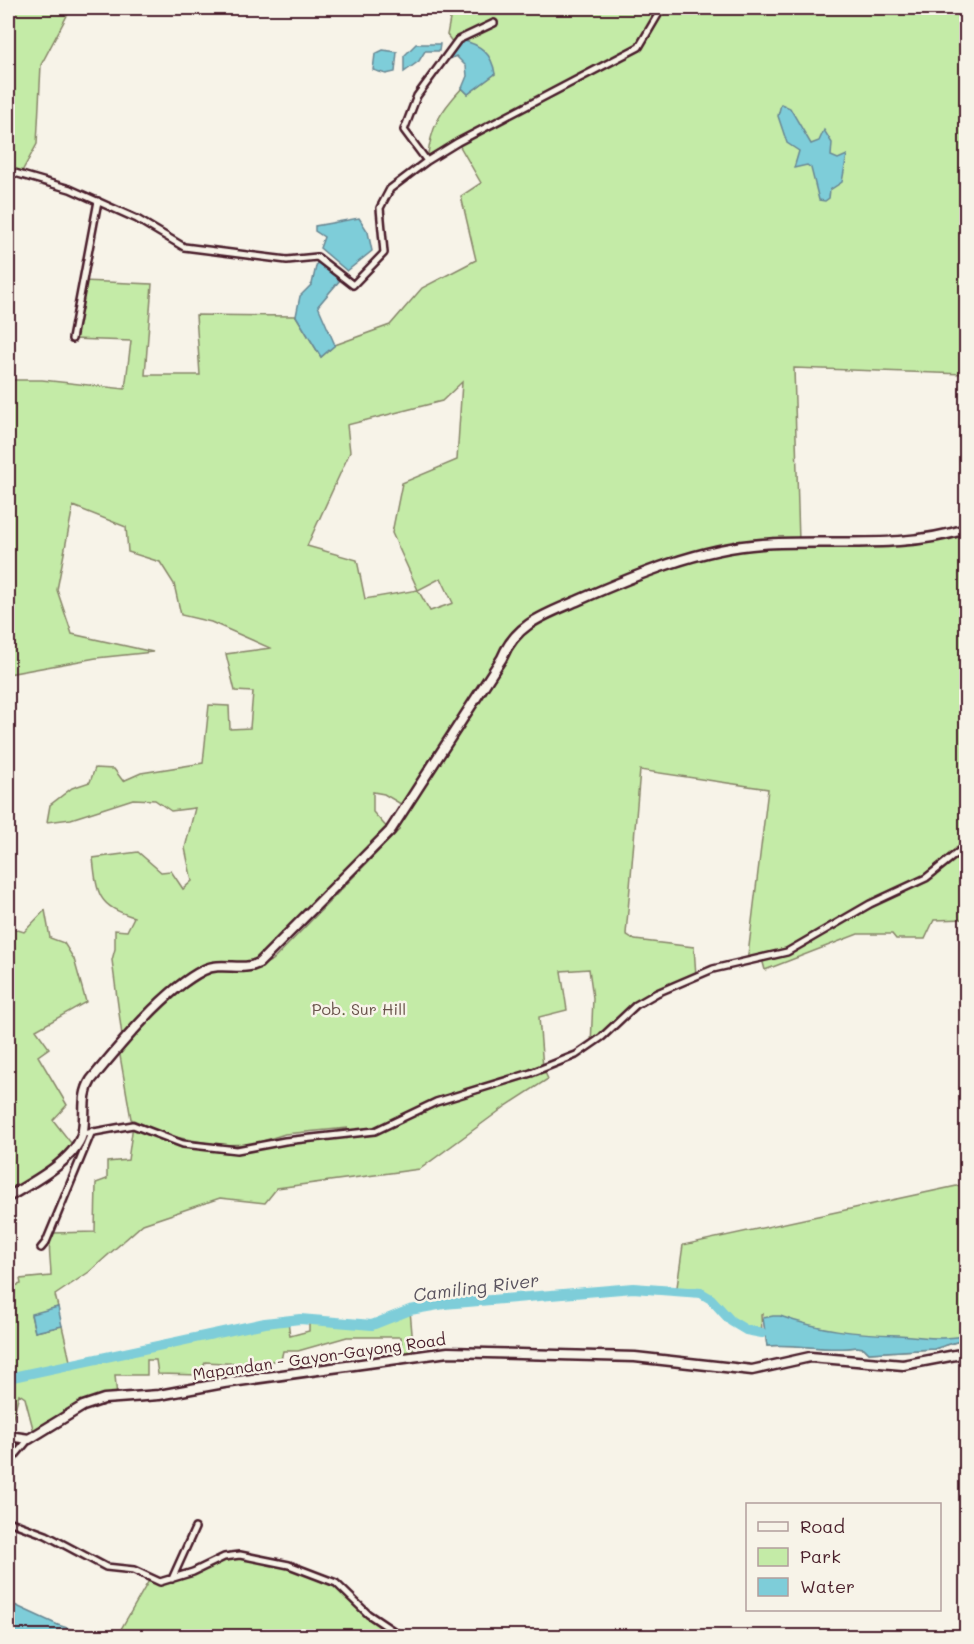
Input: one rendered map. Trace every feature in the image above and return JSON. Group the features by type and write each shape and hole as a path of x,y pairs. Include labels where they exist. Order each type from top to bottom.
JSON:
{"main road":[{"path":"8,1197 56,1167 77,1145 83,1134 84,1098 91,1080 168,997 204,970 222,965 251,966 259,963 390,831 510,641 527,623 630,579 695,557 737,547 787,542 896,542 940,537 966,529"},
{"name":"Mapandan - Gayon-Gayong Road","path":"29,1439 83,1406 104,1399 159,1395 224,1383 448,1352 522,1356 635,1357 752,1370 810,1357 903,1365 966,1353"},
{"path":"8,1436 29,1439"}],"street":[{"path":"8,171 70,189 98,201 137,219 184,247 287,260 317,257 353,285 384,253 380,208 385,194 427,161 561,86 639,47 662,8"},
{"path":"427,161 404,130 417,96 458,40 494,23"},
{"path":"72,339 98,201"},
{"path":"83,1134 133,1125 167,1140 196,1148 237,1150 375,1131 436,1102 531,1073 576,1055 602,1037 636,1005 657,993 713,969 787,952 870,904 926,878 966,846"},
{"path":"41,1248 46,1242 92,1131"},
{"path":"8,1464 29,1439"},
{"path":"8,1521 41,1533 106,1567 134,1570 160,1582 203,1568 219,1558 240,1555 290,1565 328,1578 369,1614 401,1636"},
{"path":"172,1579 195,1528"}],"green space":[{"path":"8,8 71,8 41,65 37,144 20,175 8,172"},
{"name":"Pob. Sur Hill","path":"452,8 966,8 964,374 794,368 799,542 891,542 966,532 966,919 934,920 925,939 896,939 892,934 858,934 765,970 762,959 747,963 768,789 640,770 626,934 635,940 694,947 696,976 650,997 632,1009 591,1046 593,998 589,969 561,971 567,1010 539,1017 543,1068 548,1079 506,1106 420,1169 277,1188 265,1203 220,1198 143,1224 89,1272 55,1295 58,1307 31,1315 35,1332 62,1326 71,1365 265,1323 288,1321 290,1336 309,1331 309,1320 372,1325 410,1310 414,1357 382,1361 385,1353 402,1352 401,1337 347,1337 298,1351 283,1351 281,1360 243,1364 205,1362 201,1375 158,1374 156,1360 147,1360 147,1375 115,1375 117,1397 96,1401 35,1436 25,1398 19,1394 8,1436 8,1288 21,1284 20,1279 51,1276 49,1249 52,1233 95,1232 96,1183 107,1179 107,1162 128,1160 133,1125 167,1140 219,1150 313,1139 348,1128 285,1134 253,1144 219,1145 169,1136 131,1119 119,1050 181,991 213,970 254,970 273,960 399,830 398,820 406,807 384,794 373,792 373,812 390,831 257,964 222,965 188,980 123,1043 112,960 115,949 115,930 127,931 134,917 113,908 101,897 93,858 138,852 161,872 171,871 183,889 192,881 185,848 195,808 171,811 155,800 133,799 71,819 47,822 50,805 72,788 90,782 95,768 114,769 123,781 141,773 203,763 209,705 229,706 230,729 250,728 253,692 235,691 226,654 270,648 211,622 181,615 174,584 160,562 128,552 126,527 73,506 57,590 72,634 153,652 96,658 8,674 8,380 42,380 125,389 131,341 72,339 83,281 152,284 145,375 200,375 196,315 296,316 321,357 335,345 390,325 422,288 476,260 461,196 481,183 458,143 427,161 434,129 447,105 462,88 468,94 495,74 453,43 447,35","holes":["462,382 457,460 402,483 392,533 418,590 365,599 357,560 307,546 350,452 347,425 442,401","441,578 453,603 430,611 418,590"]},
{"path":"45,910 50,938 64,943 74,959 86,1002 36,1030 49,1048 38,1056 67,1105 53,1120 75,1148 8,1197 8,927 24,932"},
{"path":"966,1184 966,1243 962,1297 966,1296 966,1339 934,1349 869,1353 864,1348 857,1347 767,1346 763,1314 761,1315 762,1333 731,1321 712,1299 701,1293 633,1288 677,1287 683,1245"},
{"path":"240,1555 328,1578 400,1636 117,1636 151,1577 160,1582"}],"water":[{"path":"460,40 484,51 491,60 495,74 468,94 462,88 467,76 466,66 456,56 448,60"},
{"path":"416,44 440,44 439,51 425,51 419,61 404,72 404,56"},
{"path":"383,50 397,52 395,72 386,74 373,70 375,54"},
{"path":"781,104 790,108 811,144 819,141 824,130 832,143 831,156 838,159 847,155 842,182 830,190 829,198 825,201 819,200 811,168 807,165 794,168 799,151 787,143 778,116"},
{"path":"359,218 368,232 372,251 347,271 320,248 324,237 315,231 315,226"},
{"path":"317,262 340,280 318,306 335,345 321,357 296,316 300,296 312,284"},
{"path":"58,1307 62,1326 35,1332 31,1314"},
{"path":"773,1316 853,1332 941,1338 966,1335 966,1339 934,1349 869,1353 864,1348 857,1347 834,1349 767,1346 763,1318"},
{"path":"8,1602 58,1625 92,1636 8,1636"}],"waterway":[{"name":"Camiling River","path":"8,1378 265,1323 300,1319 372,1325 410,1310 444,1304 633,1288 701,1293 711,1299 731,1321 746,1330 762,1333"}]}
